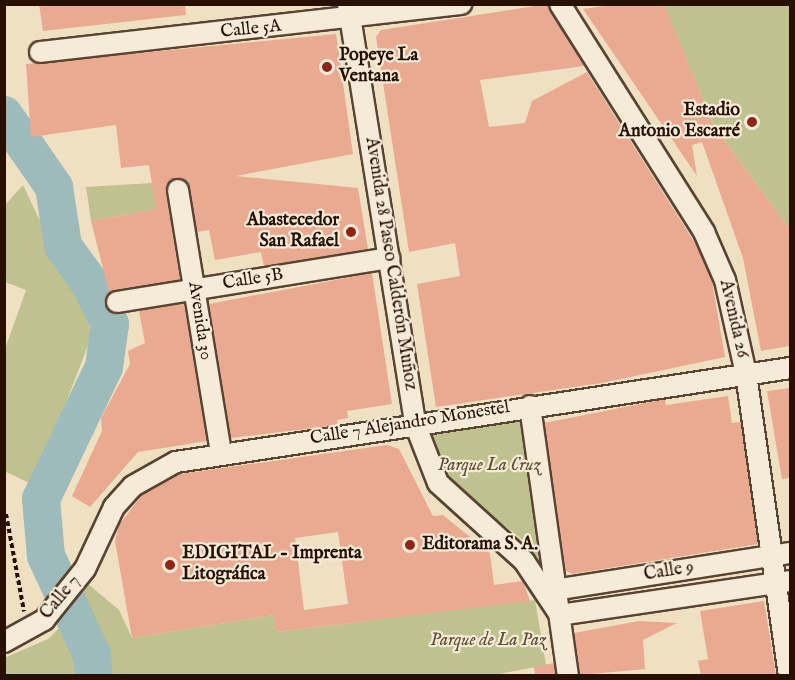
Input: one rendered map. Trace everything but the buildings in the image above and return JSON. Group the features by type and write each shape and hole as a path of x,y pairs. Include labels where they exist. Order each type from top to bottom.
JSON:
{"street":[{"name":"Calle 5A","path":"40,52 350,12 461,4"},
{"name":"Avenida 26","path":"560,4 716,256 746,374 781,554 789,675"},
{"name":"Avenida 28 Paseo Calderón Muñoz","path":"350,12 415,424 438,483 512,548 552,590"},
{"name":"Avenida 30","path":"178,190 221,453"},
{"name":"Calle 5B","path":"117,302 389,258"},
{"name":"Calle 7 Alejandro Monestel","path":"85,569 114,507 133,486 176,462 221,453 790,368"},
{"name":"Avenida 28 Paseo Calderón Muñoz","path":"530,406 552,590 560,615 568,675"},
{"name":"Calle 9","path":"552,590 781,554"},
{"name":"Calle 7","path":"4,642 26,633 44,620 85,569"},
{"name":"Calle 9","path":"560,615 783,582"}],"path":[{"path":"6,514 26,633"}],"green space":[{"name":"Estadio Antonio Escarré","path":"664,5 790,5 790,229 715,128"},
{"path":"152,183 168,207 91,221 86,187"},
{"path":"23,185 68,280 87,306 91,338 34,485 4,471 5,349 26,290 5,282 5,205"},
{"name":"Parque La Cruz","path":"523,420 546,571 528,544 447,480 432,432"},
{"name":"Parque de La Paz","path":"87,583 119,610 132,638 274,615 277,632 535,600 546,665 489,676 5,676 4,658 48,639 63,624 83,660 101,657 90,626 74,603"}],"waterway":[{"path":"4,115 54,187 63,246 89,282 110,324 104,367 41,499 46,556 92,655 94,676"}],"place":[{"name":"Popeye La Ventana","path":"327,67"},
{"name":"Estadio Antonio Escarré","path":"752,122"},
{"name":"Abastecedor San Rafael","path":"351,232"},
{"name":"Editorama S. A.","path":"410,545"},
{"name":"EDIGITAL - Imprenta Litográfica","path":"170,565"}]}
